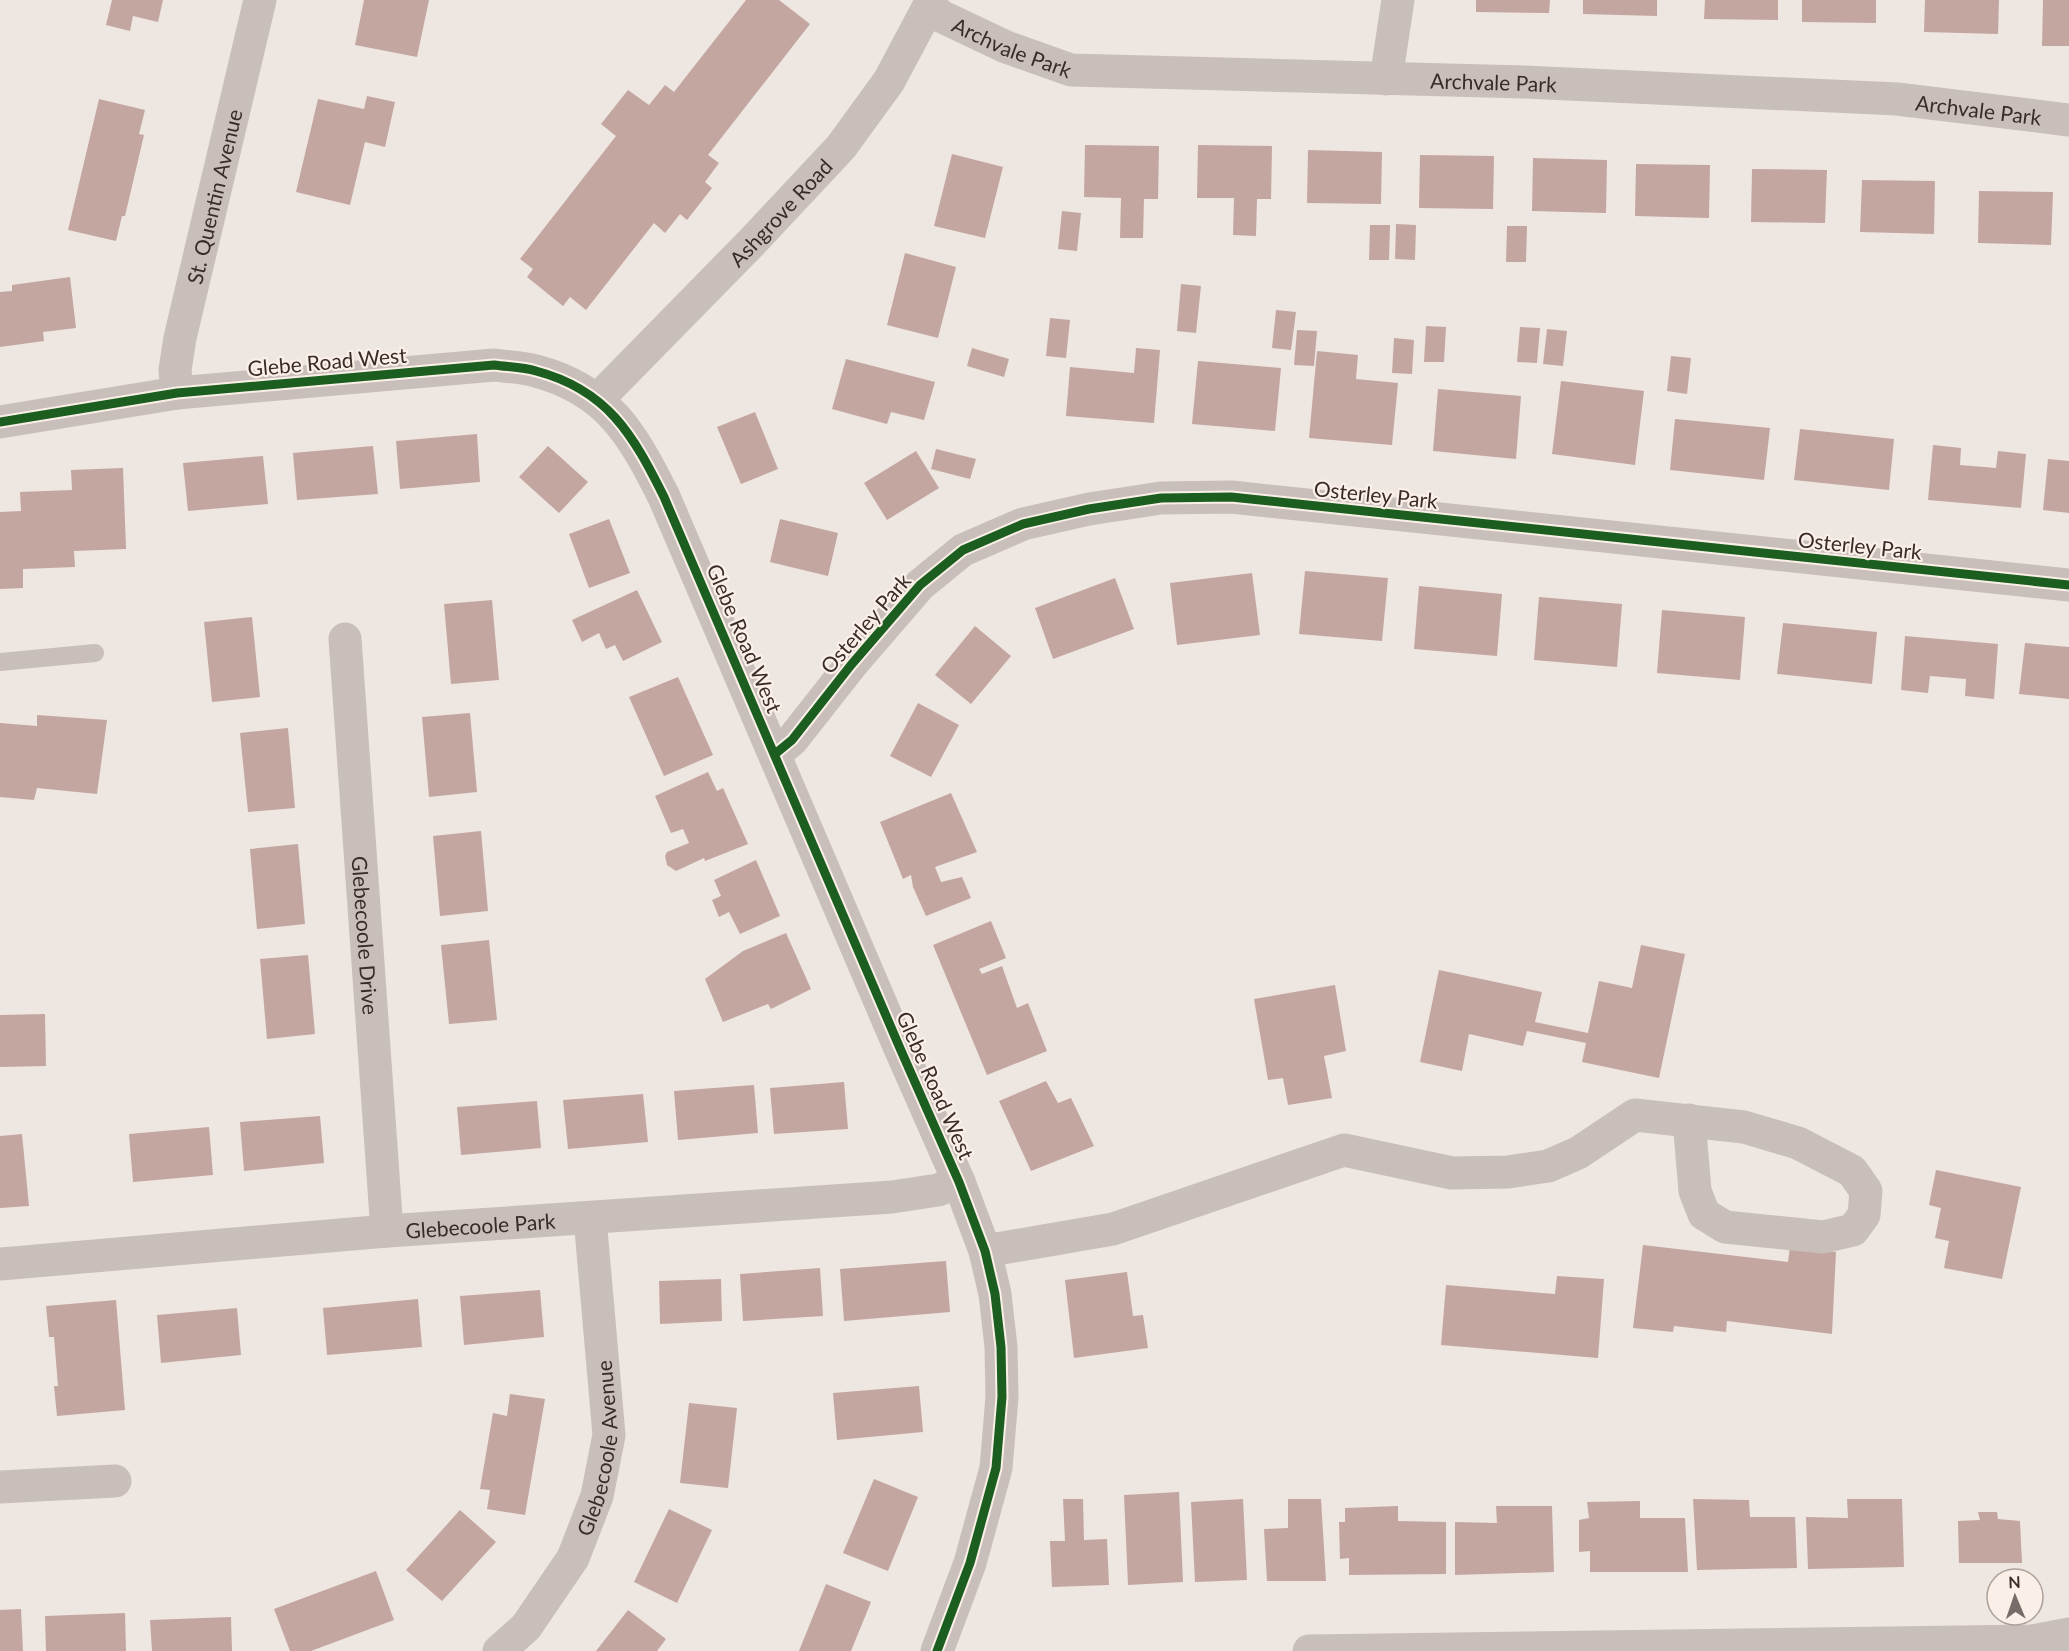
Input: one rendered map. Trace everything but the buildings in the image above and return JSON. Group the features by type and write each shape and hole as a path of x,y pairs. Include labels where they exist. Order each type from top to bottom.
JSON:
{"street":[{"name":"St. Quentin Avenue","path":"177,393 175,370 180,338 260,0"},
{"path":"1386,79 1398,0"},
{"name":"Archvale Park","path":"930,5 1006,47 1071,70 1535,83 1897,99 2069,120"},
{"name":"Ashgrove Road","path":"597,399 752,242 841,147 889,81 930,5"},
{"name":"Glebe Road West","path":"0,422 177,393 494,365 535,370 570,383 597,399 624,426 643,455 664,497 959,1182 985,1251 995,1294 1002,1347 1002,1397 996,1468 970,1563 938,1651"},
{"name":"Osterley Park","path":"775,754 792,740 851,665 920,585 963,550 1023,524 1089,509 1161,498 1231,497 2069,585"},
{"name":"Glebecoole Drive","path":"345,639 387,1231"},
{"path":"985,1251 1113,1228 1344,1150 1452,1173 1508,1172 1548,1166 1578,1153 1635,1115 1689,1120 1744,1127 1798,1143 1852,1171 1866,1191 1864,1215 1853,1230 1824,1237 1725,1227 1704,1214 1695,1191 1689,1120"},
{"name":"Glebecoole Park","path":"0,1264 387,1231 892,1197 938,1190 959,1182"},
{"name":"Glebecoole Avenue","path":"499,1651 526,1627 573,1558 597,1496 609,1435 590,1218"},
{"path":"0,1487 115,1481"},
{"path":"1309,1651 2032,1641 2069,1634"}],"lane":[{"path":"0,662 95,653"}],"cycle path":[{"path":"0,422 177,393 494,365 536,371 561,379 600,403 629,435 664,497 959,1182 985,1251 995,1294 1001,1347 1002,1397 996,1468 970,1563 937,1651"},
{"path":"775,754 792,740 851,665 920,585 963,550 1023,524 1089,509 1161,498 1231,497 2069,585"}]}
